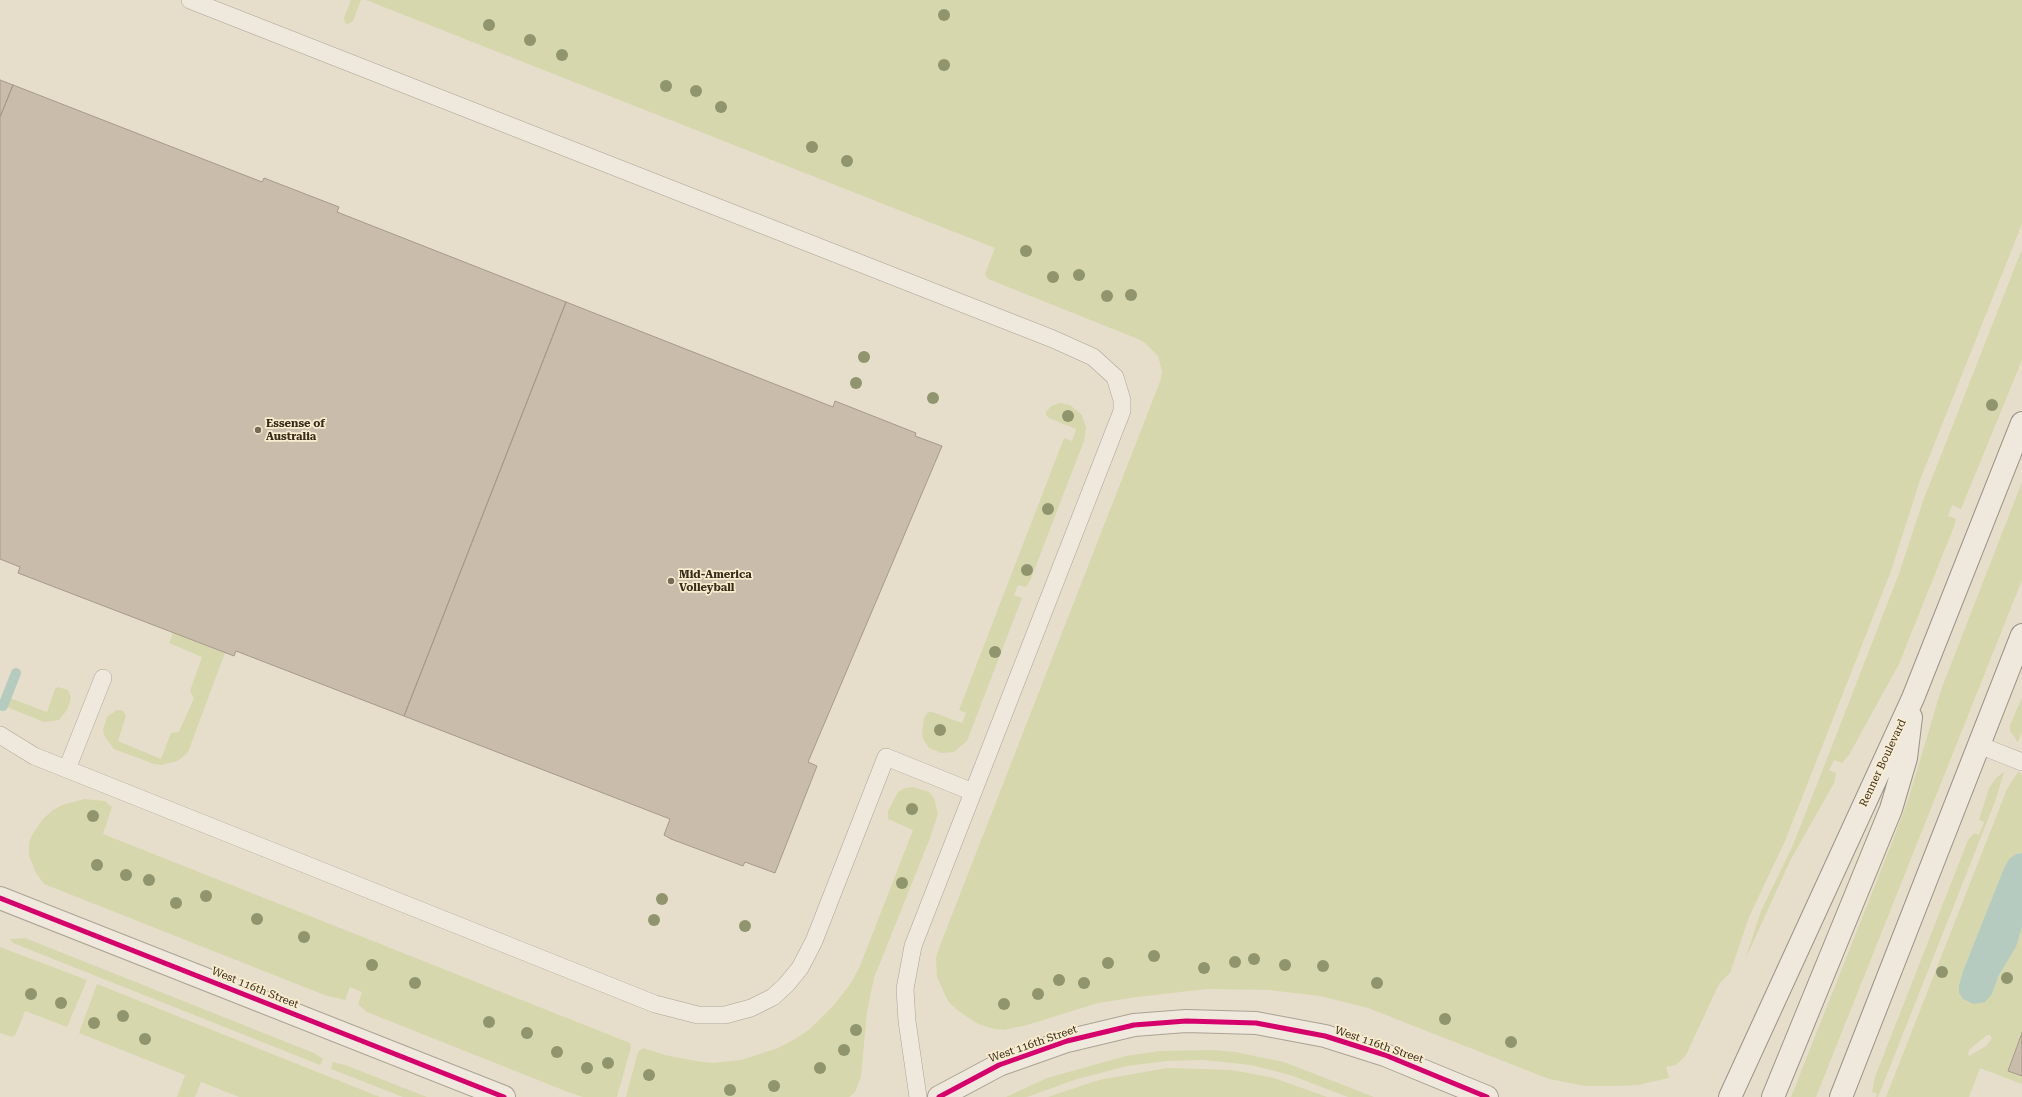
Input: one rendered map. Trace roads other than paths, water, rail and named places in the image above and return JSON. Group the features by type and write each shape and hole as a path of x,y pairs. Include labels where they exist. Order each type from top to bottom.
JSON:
{"main road":[{"name":"Renner Boulevard","path":"1730,1097 1913,698 2022,423"},
{"path":"1841,1097 2022,635"},
{"path":"1773,1097 1891,809 1906,758 1913,698"},
{"name":"West 116th Street","path":"0,898 504,1097"},
{"name":"West 116th Street","path":"939,1097 999,1065 1067,1041 1134,1025 1186,1020 1256,1023 1325,1036 1385,1055 1487,1097"}],"lane":[{"path":"190,0 1053,339 1093,357 1115,377 1122,400 1122,411 913,946 905,989 906,1022 918,1097"},
{"path":"67,769 103,678"},
{"path":"0,735 34,756 656,1004 698,1015 725,1015 751,1008 773,997 786,985 800,968 814,942 886,757 973,792"},
{"path":"1979,745 2022,762"}],"waterway":[{"path":"3,706 16,673"}],"place":[{"name":"Essense of Australia","path":"258,430"},
{"name":"Mid-America Volleyball","path":"671,581"}]}
